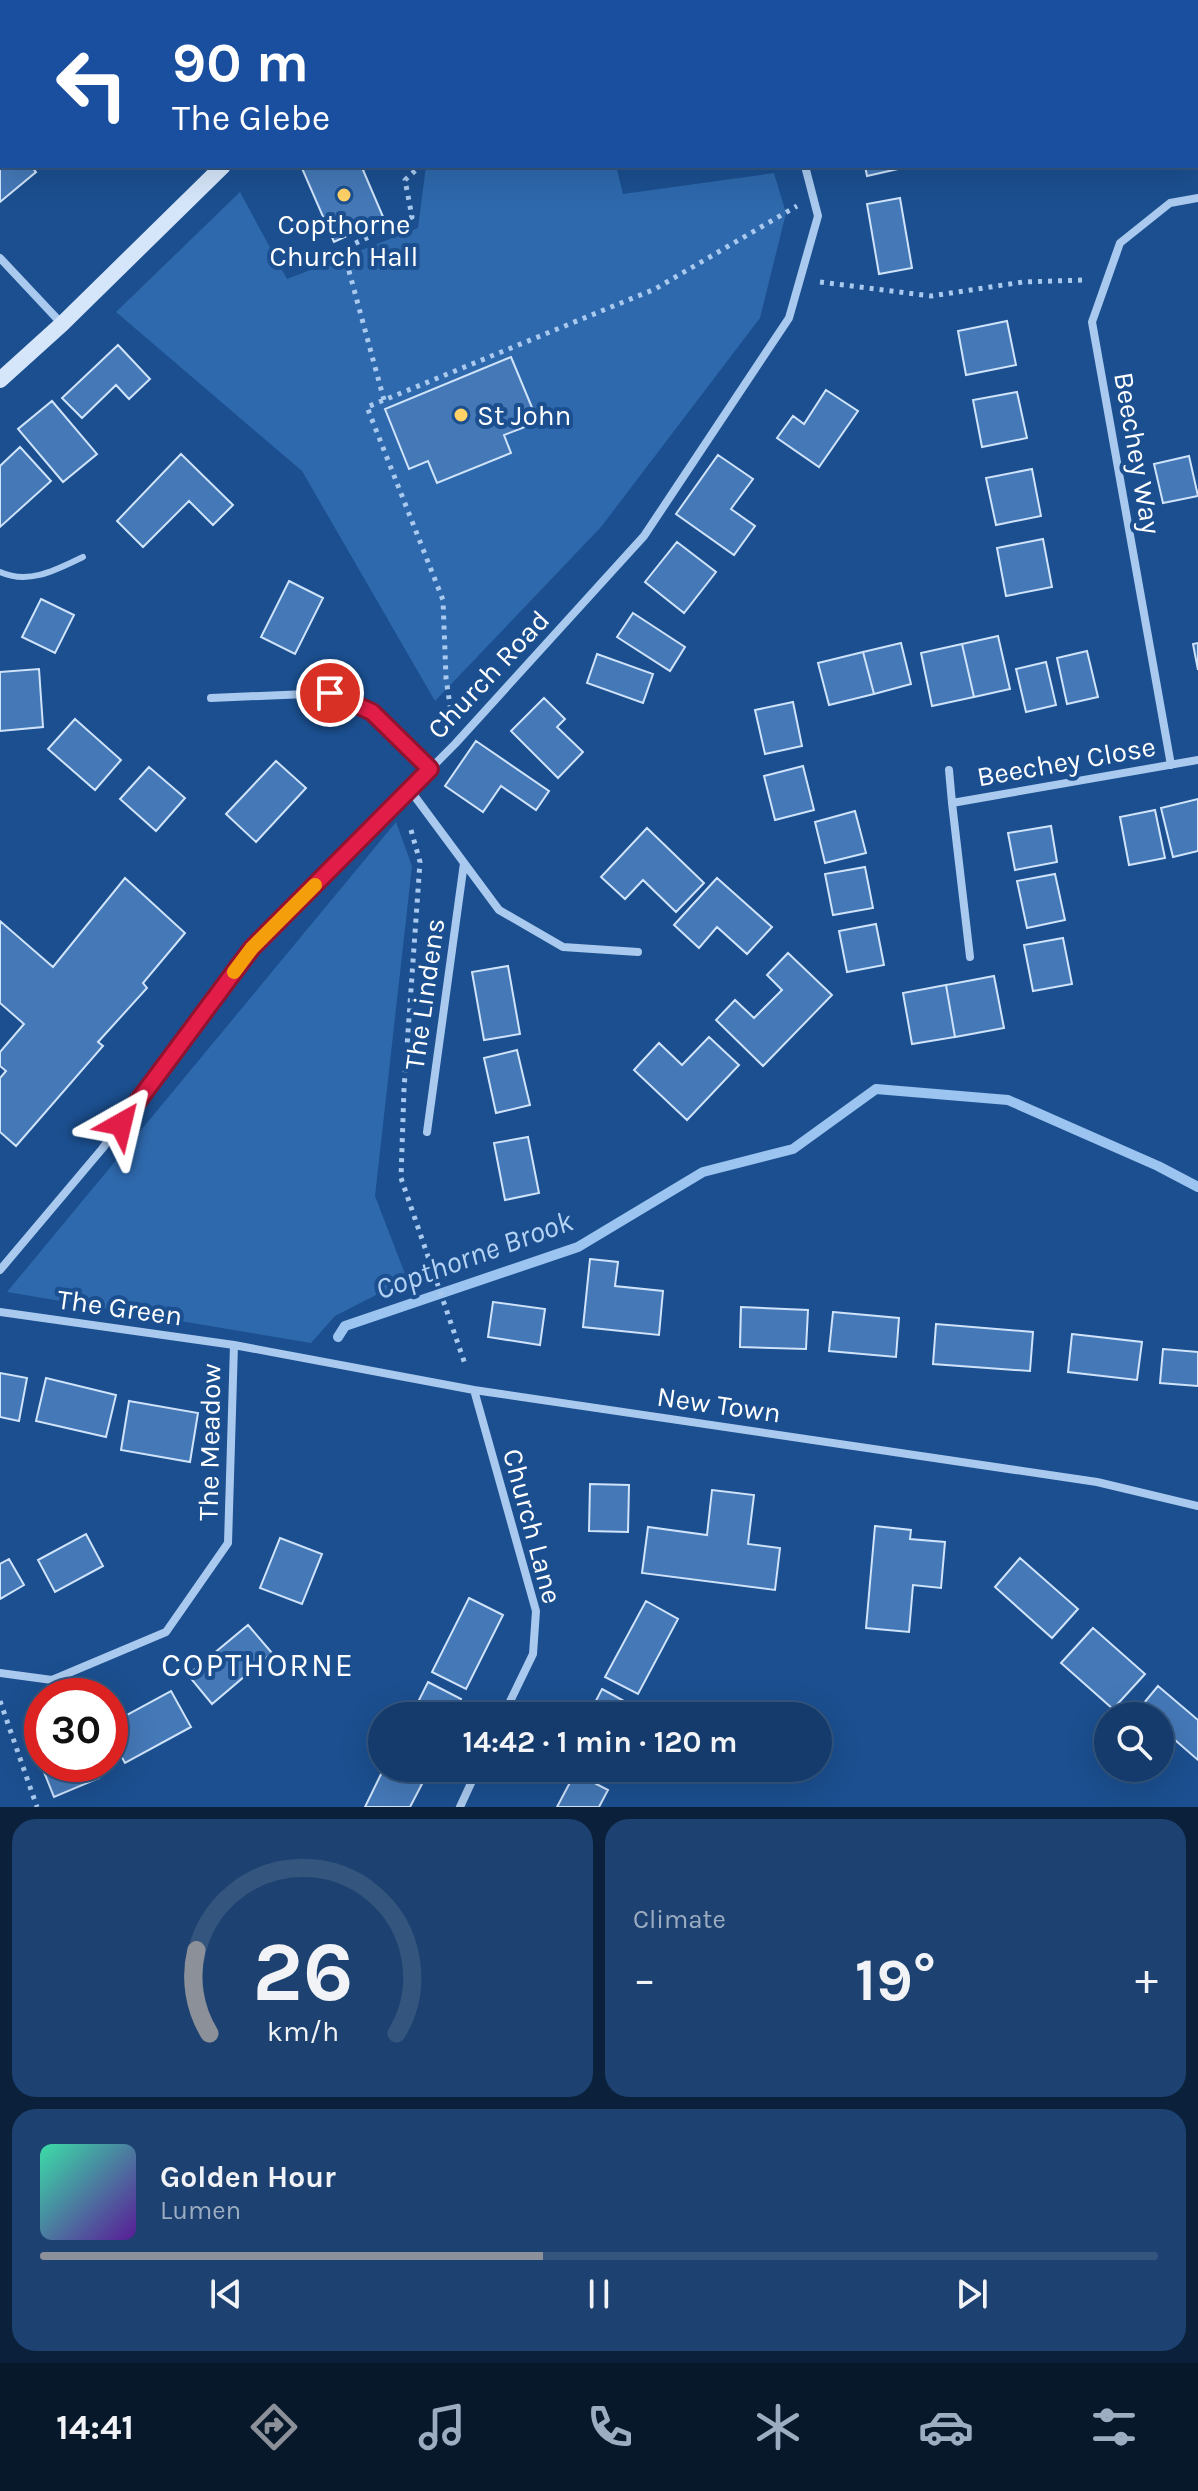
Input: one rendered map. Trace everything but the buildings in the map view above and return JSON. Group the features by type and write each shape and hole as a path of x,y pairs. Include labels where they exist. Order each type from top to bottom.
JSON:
{"street":[{"path":"0,380 62,324 221,168"},
{"name":"Church Road","path":"0,1270 102,1149 252,948 455,744 644,536 789,318 818,216 805,168"},
{"name":"Beechey Way","path":"1171,765 1092,322 1120,243 1170,203 1198,198"},
{"path":"0,258 62,324"},
{"path":"211,698 330,693 372,712 430,769"},
{"name":"Beechey Close","path":"970,957 952,803 1198,760"},
{"path":"949,770 952,803"},
{"path":"410,790 499,910 563,947 638,952"},
{"name":"The Lindens","path":"427,1132 464,863"},
{"name":"The Green","path":"0,1312 234,1345"},
{"name":"New Town","path":"234,1345 474,1390 1097,1482 1198,1506"},
{"name":"The Meadow","path":"0,1673 52,1680 166,1632 228,1543 234,1345"},
{"name":"Church Lane","path":"474,1390 536,1611 533,1654 510,1702"},
{"path":"460,1807 472,1782"}],"lane":[{"path":"0,572 15,579 37,576 83,557"}],"path":[{"path":"384,400 343,249 412,217 405,180 418,168"},
{"path":"455,744 446,678 443,600 367,407 655,289 812,196"},
{"path":"800,279 931,296 1023,282 1107,280"},
{"path":"402,798 420,862 401,1178 474,1390"},
{"path":"0,1701 37,1807"}],"shaded area":[{"path":"426,168 616,168 623,194 774,173 786,213 760,318 601,527 435,701 302,471 116,312 240,192 287,279 418,228"},
{"path":"396,822 412,866 375,1196 407,1279 335,1316 311,1343 7,1292"}],"waterway":[{"name":"Copthorne Brook","path":"338,1337 345,1326 578,1247 703,1172 793,1149 876,1089 1008,1100 1158,1166 1198,1187"}],"slow traffic":[{"path":"234,972 252,948 315,885"}],"place":[{"name":"Copthorne Church Hall","path":"344,195"},
{"name":"St John","path":"461,415"}],"district":[{"name":"COPTHORNE","path":"258,1665"}],"route":[{"path":"121,1124 252,948 430,769 372,712 330,693"}]}
